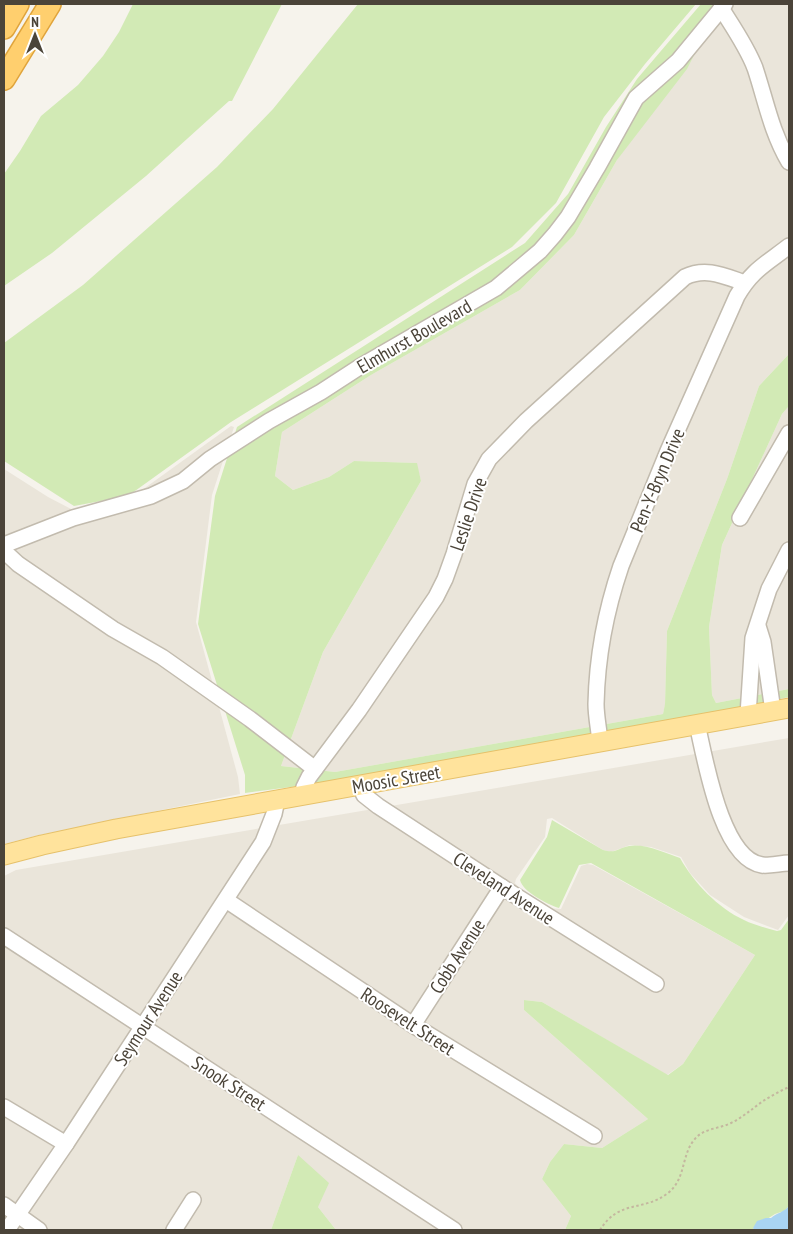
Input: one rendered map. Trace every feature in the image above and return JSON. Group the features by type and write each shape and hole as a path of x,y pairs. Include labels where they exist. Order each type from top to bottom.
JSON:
{"highway":[{"path":"4,28 18,4"},
{"path":"4,79 50,4"}],"main road":[{"name":"Moosic Street","path":"4,855 89,834 781,709"}],"street":[{"path":"723,6 754,67 772,126 789,162"},
{"name":"Elmhurst Boulevard","path":"4,545 73,518 151,496 183,481 210,459 268,421 322,392 361,366 496,288 540,251 555,234 568,217 636,98 678,61 723,6"},
{"name":"Pen-Y-Bryn Drive","path":"600,742 596,705 599,667 605,626 615,584 668,451 727,317 745,283 754,272 789,246"},
{"name":"Leslie Drive","path":"302,796 304,787 316,768 436,597 451,564 476,484 489,459 526,421 685,277 698,272 714,272 745,283"},
{"path":"740,518 789,433"},
{"path":"748,715 753,638 770,589 789,550"},
{"path":"4,551 25,569 114,629 162,657 316,768"},
{"path":"758,626 781,709"},
{"path":"697,724 712,789 725,826 741,854 762,865 789,863"},
{"name":"Cleveland Avenue","path":"359,785 364,795 378,806 656,984"},
{"name":"Seymour Avenue","path":"7,1230 66,1144 263,842 274,814 277,800"},
{"name":"Cobb Avenue","path":"413,1025 502,887"},
{"name":"Roosevelt Street","path":"226,900 413,1025 594,1136"},
{"name":"Snook Street","path":"4,936 454,1230"},
{"path":"4,1107 66,1144"},
{"path":"174,1230 193,1200"},
{"path":"4,1205 39,1230"}],"path":[{"path":"600,1230 608,1218 614,1214 628,1207 660,1199 671,1191 682,1176 690,1146 701,1133 737,1120 764,1101 789,1087"}],"shaded area":[{"path":"720,4 789,4 789,354 759,386 727,479 667,631 665,705 663,714 335,772 281,766 323,652 421,481 416,463 354,461 329,477 293,490 275,476 282,432 371,375 520,290 574,235 617,160"},
{"path":"789,406 789,689 716,703 712,695 709,627 722,545 782,414"},
{"path":"231,426 234,427 212,495 196,622 238,777 240,794 4,844 4,469 48,497 73,510 131,498"},
{"path":"789,738 789,915 778,930 744,917 710,895 690,873 681,857 651,847 630,845 611,852 603,850 552,818 547,819 545,837 516,879 515,883 520,889 546,908 561,909 581,866 593,865 755,955 683,1064 667,1075 542,1002 524,1000 524,1010 648,1119 602,1148 564,1144 550,1162 542,1179 571,1216 565,1230 336,1230 318,1207 298,1155 271,1230 4,1230 4,876 16,870"}],"green space":[{"path":"133,4 282,4 232,101 229,101 146,176 52,253 4,286 4,174 41,116 78,85 103,56 119,32"},
{"path":"358,4 696,4 645,64 604,117 556,203 512,247 231,422 128,496 74,506 4,461 4,343 83,285 217,167 273,109"},
{"path":"701,4 720,4 687,69 617,160 574,235 520,290 371,375 282,432 275,476 293,490 329,477 354,461 417,463 421,481 323,652 281,766 335,772 663,714 665,704 667,631 727,479 759,386 789,354 789,406 782,414 722,545 709,627 712,695 716,703 789,689 789,697 715,713 322,783 245,793 245,775 198,624 215,496 237,427 525,243 568,194 606,127 637,79"},
{"path":"552,820 603,850 614,851 635,845 655,849 680,858 692,877 716,902 748,922 777,931 781,930 789,919 789,1206 784,1211 775,1214 753,1228 754,1230 565,1230 571,1216 542,1179 550,1162 564,1144 602,1148 648,1119 524,1010 524,1000 542,1002 668,1075 683,1064 755,955 591,863 579,865 559,908 536,897 526,889 520,880 547,837"},
{"path":"298,1155 329,1183 318,1207 336,1230 271,1230"}],"water":[{"path":"789,1206 789,1230 754,1230 753,1228 757,1221 771,1218"}]}
